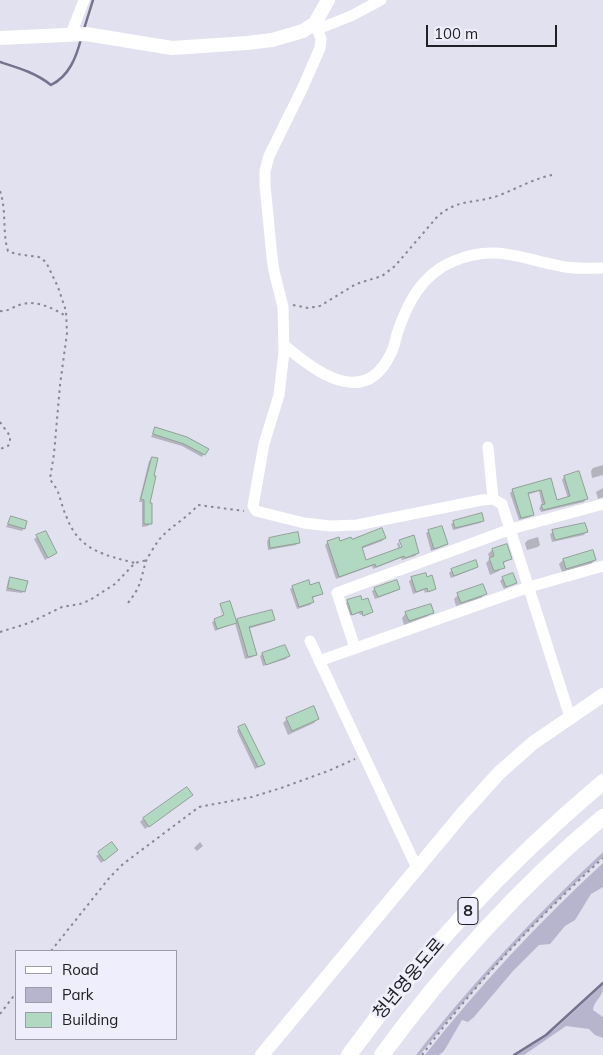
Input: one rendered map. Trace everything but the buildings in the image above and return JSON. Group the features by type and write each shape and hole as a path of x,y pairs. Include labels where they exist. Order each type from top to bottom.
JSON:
{"highway":[{"name":"청년영웅도로","path":"349,1055 411,975 462,917 515,862 573,807 603,782"},
{"name":"청년영웅도로","path":"382,1055 431,992 482,935 534,881 603,817"}],"main road":[{"path":"0,38 86,34 172,48 272,40 316,26 328,0"},
{"path":"262,1055 463,813 499,774 533,743 603,695"}],"street":[{"path":"70,34 84,0"},
{"path":"381,0 343,19 316,26 321,40 320,48 269,156 265,171 264,185 272,257 283,304 284,345 279,395 264,444 253,506 256,512 304,523 330,526 357,525 482,500 493,499 502,504 570,718"},
{"path":"284,345 302,361 322,374 342,382 362,381 378,373 391,354 398,332 418,289 430,274 440,268 465,257 478,254 502,253 565,267 603,268"},
{"path":"283,365 291,360 302,361"},
{"path":"488,447 493,499"},
{"path":"355,648 337,592 510,529 603,504"},
{"path":"319,661 529,587 603,566"},
{"path":"310,641 417,868"}],"path":[{"path":"283,304 308,308 320,306 356,284 382,276 388,272 437,217 449,208 462,202 501,195 530,180 552,175"},
{"path":"0,191 4,207 8,251 39,257 46,262 62,298 66,316 67,333 50,479 58,493 70,526 82,543 96,552 135,563 147,560"},
{"path":"0,311 4,312 20,304 31,303 43,305 66,316"},
{"path":"0,422 10,436 8,446 0,450"},
{"path":"128,603 137,592 141,583 147,560 165,533 192,513 198,505 256,512"},
{"path":"0,632 29,624 54,610 90,600 116,584 135,563"},
{"path":"52,950 110,877 123,864 199,807 252,797 282,788 364,755"},
{"path":"422,1055 506,954 603,858"},
{"path":"0,1014 15,994"}],"green space":[{"path":"603,852 603,857 531,928 485,977 420,1055 416,1055 505,950"},
{"path":"603,863 603,887 591,894 575,920 565,926 550,944 539,945 513,971 474,1017 468,1022 462,1020 444,1051 439,1055 425,1055 510,955"},
{"path":"603,985 602,993 595,1003 593,1010 603,1017 603,1038 595,1035 589,1029 566,1026 524,1055 516,1055 554,1030"}],"waterway":[{"path":"84,29 93,0"},
{"path":"0,62 33,74 51,85 63,77 71,66 81,39"},
{"path":"514,1055 546,1035 603,983"}]}
